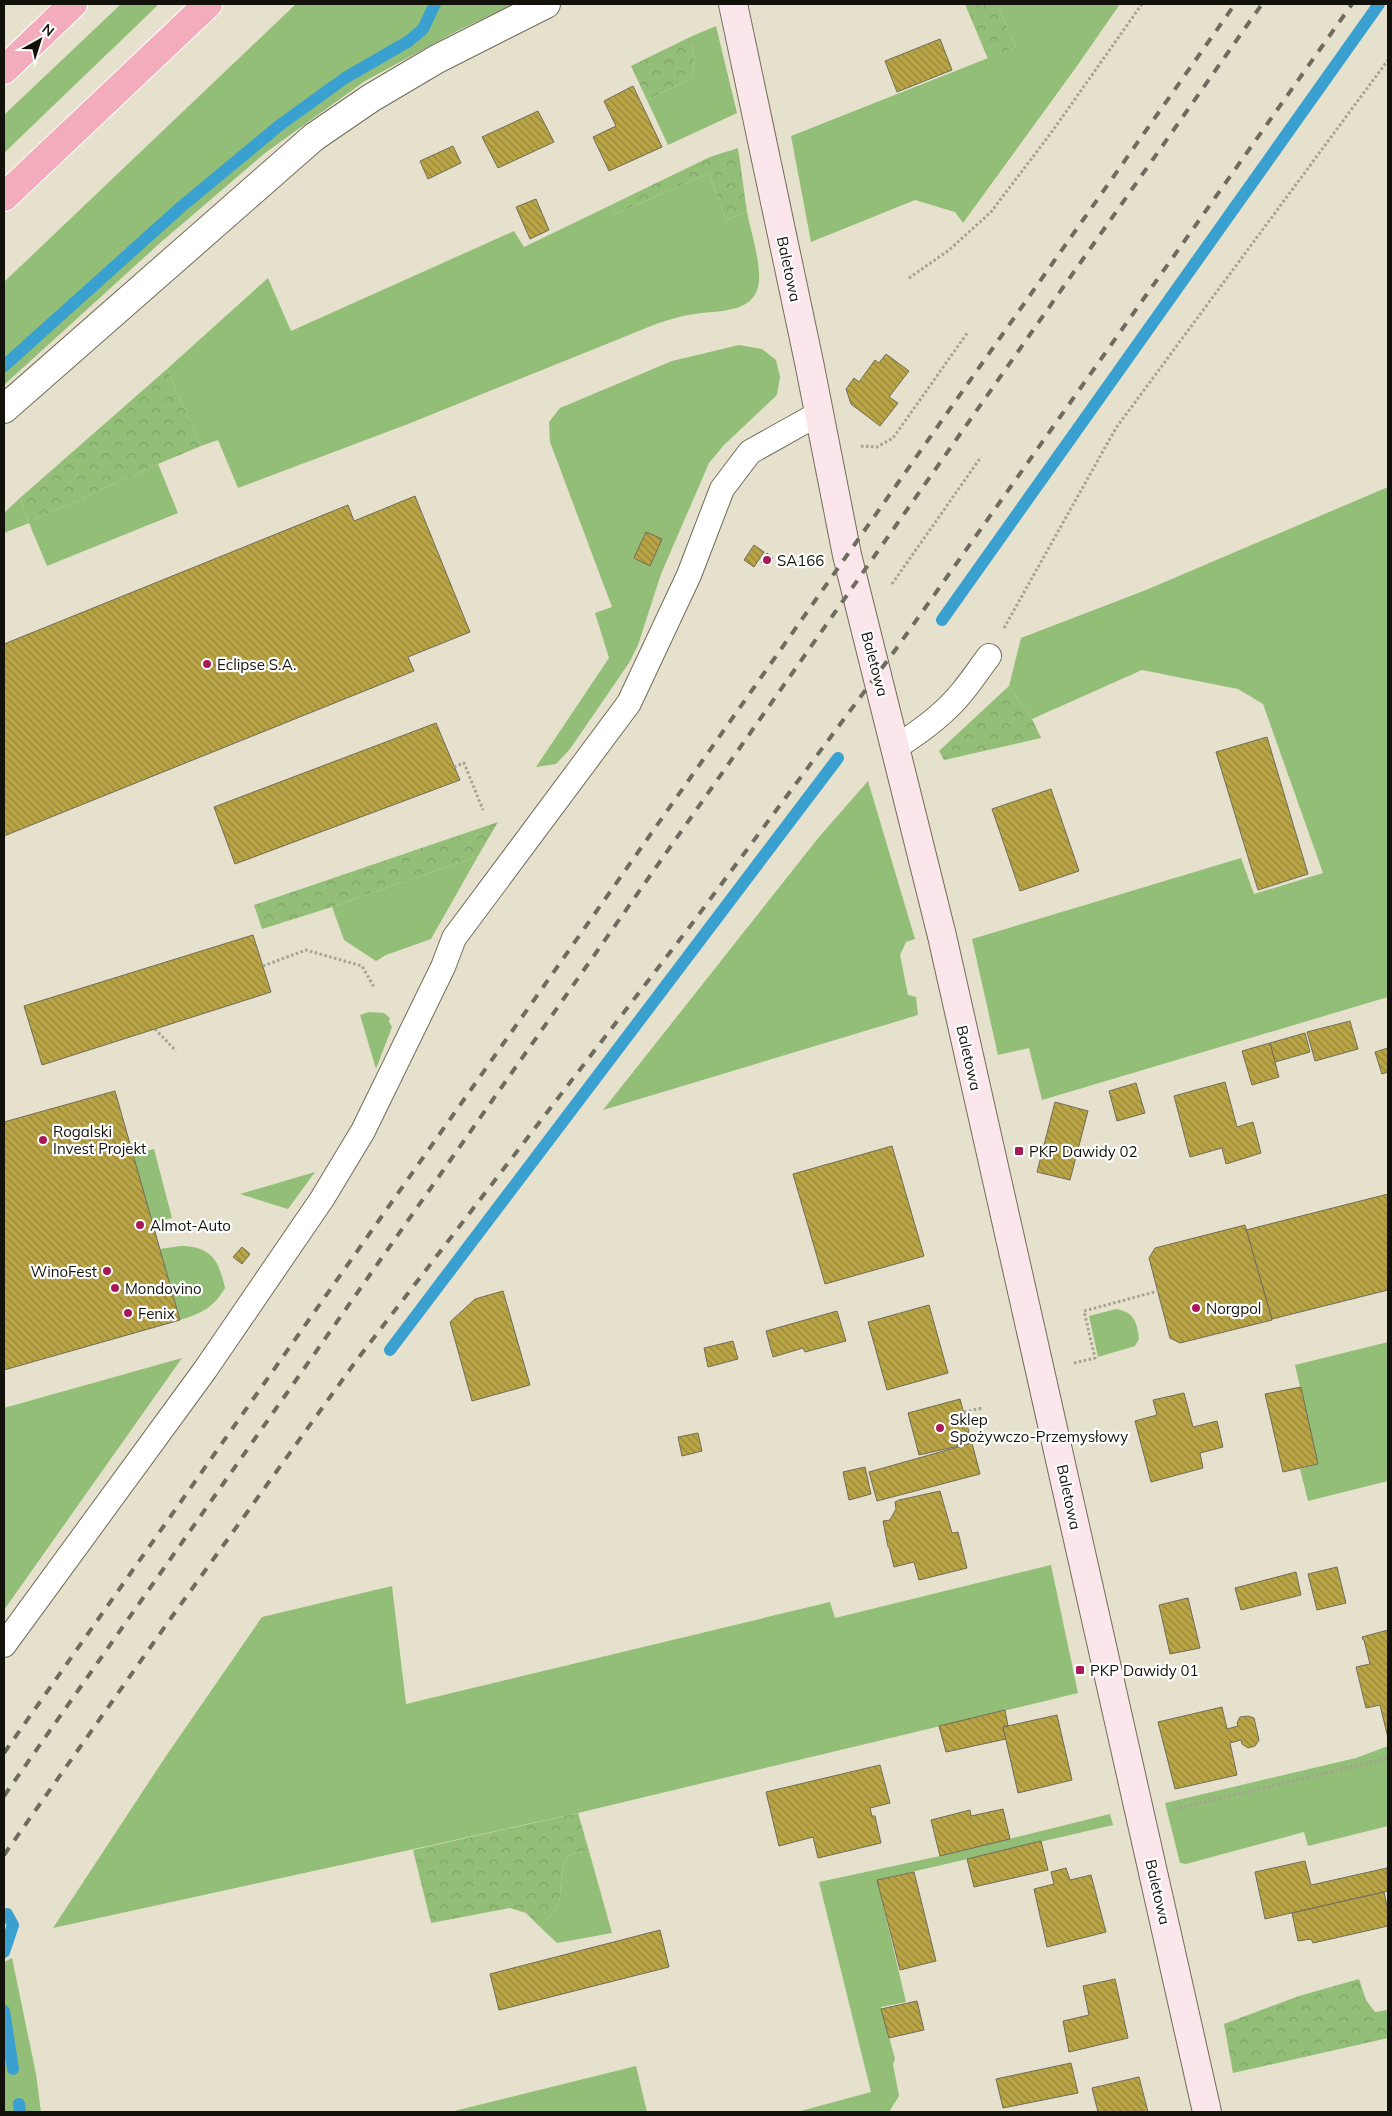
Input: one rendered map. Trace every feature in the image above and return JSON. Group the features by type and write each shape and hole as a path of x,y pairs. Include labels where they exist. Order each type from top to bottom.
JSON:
{"highway":[{"path":"4,70 73,4"},
{"path":"4,197 208,4"}],"street":[{"path":"4,409 314,137 371,98 437,59 546,4"},
{"name":"Baletowa","path":"733,4 854,586 896,747 1013,1247 1207,2112"}],"lane":[{"path":"4,1645 205,1370 322,1200 363,1131 443,967 454,938 629,703 689,575 722,489 750,452 818,414"},
{"path":"896,747 916,734 947,709 963,692 988,656"}],"path":[{"path":"909,278 948,250 990,212 1051,132 1142,4"},
{"path":"988,656 1116,428 1388,60"},
{"path":"859,446 877,447 893,438 968,332"},
{"path":"890,587 981,457"},
{"path":"454,767 464,763 483,810"},
{"path":"263,966 306,950 362,966 374,987"},
{"path":"155,1029 176,1052"},
{"path":"1072,1364 1096,1358 1084,1311 1158,1291"},
{"path":"964,1412 982,1408"},
{"path":"1170,1810 1388,1758"}],"green space":[{"path":"121,4 159,4 4,153 4,115"},
{"path":"296,4 514,4 459,30 365,81 265,153 160,243 4,385 4,282"},
{"path":"965,4 997,4 1016,47 988,59"},
{"path":"997,4 1120,4 963,223 955,212 915,200 811,242 791,136 1016,47"},
{"path":"716,26 737,113 668,145 647,100 691,79 695,59 690,37"},
{"path":"690,37 695,59 691,79 647,100 631,66"},
{"path":"738,148 747,212 726,220 709,173 616,214 611,205 710,157"},
{"path":"709,173 726,220 747,212 759,273 758,286 754,296 747,303 728,310 689,315 656,324 408,424 238,488 218,440 201,446 167,369 268,278 291,331 514,231 524,247 611,205 616,214"},
{"path":"739,345 762,349 776,360 780,377 777,395 724,445 709,463 661,574 638,645 629,663 570,749 556,764 536,767 609,658 595,613 612,607 550,442 549,422 560,408 672,361"},
{"path":"167,369 201,446 29,522 20,498"},
{"path":"158,464 178,513 47,566 29,523 4,533 4,513 20,498 29,522"},
{"path":"1388,487 1388,997 1042,1100 1029,1048 998,1055 972,939 1241,858 1254,894 1323,873 1263,704 1238,689 1142,670 1032,719 1009,686 1021,638 1146,590"},
{"path":"1009,686 1032,719 1041,738 944,760 939,751"},
{"path":"868,781 915,939 906,942 900,955 908,995 916,997 918,1015 603,1110 819,837"},
{"path":"498,822 478,856 332,907 262,929 254,905"},
{"path":"478,856 431,939 386,955 376,961 344,940 332,907"},
{"path":"369,1012 384,1013 390,1018 389,1022 392,1027 376,1069 360,1015"},
{"path":"154,1149 172,1218 152,1223 133,1155"},
{"path":"315,1172 288,1209 240,1194"},
{"path":"181,1246 207,1252 220,1270 225,1288 206,1309 180,1320 159,1249"},
{"path":"1116,1309 1131,1315 1136,1323 1139,1339 1135,1346 1098,1357 1089,1316"},
{"path":"1388,1342 1388,1481 1308,1501 1300,1469 1318,1464 1295,1365"},
{"path":"182,1358 4,1610 4,1408"},
{"path":"1051,1565 1078,1693 578,1813 53,1928 164,1759 262,1617 392,1586 406,1704 830,1602 835,1618"},
{"path":"1388,1746 1388,1826 1308,1846 1304,1832 1186,1864 1180,1863 1165,1803 1356,1758"},
{"path":"578,1813 589,1851 571,1855 566,1860 563,1865 558,1905 540,1927 526,1913 510,1908 431,1923 413,1850"},
{"path":"1110,1814 1113,1825 877,1880 906,2002 881,2007 895,2059 893,2064 899,2096 889,2112 797,2112 871,2092 819,1882 940,1856"},
{"path":"589,1851 612,1933 557,1943 540,1927 558,1905 563,1865 566,1860 571,1855"},
{"path":"12,1958 36,2074 41,2112 4,2112 4,1962"},
{"path":"1359,1979 1366,2000 1375,2012 1388,2010 1388,2038 1233,2073 1224,2024 1299,1996"},
{"path":"636,2066 647,2112 450,2112"}],"building":[{"path":"940,39 952,70 897,92 885,61"},
{"path":"633,86 662,147 609,171 593,137 616,126 604,101"},
{"path":"538,111 554,142 498,168 482,137"},
{"path":"453,146 461,163 428,179 420,161"},
{"path":"536,199 549,230 530,239 516,207"},
{"path":"886,354 909,371 889,397 898,403 880,426 851,404 846,389 854,378 859,382 875,360 879,363"},
{"name":"Eclipse S.A.","path":"415,496 470,632 408,657 414,671 4,836 4,644 348,505 354,521"},
{"path":"646,532 662,539 650,566 634,558"},
{"path":"754,545 764,552 754,567 744,560"},
{"name":"SA166","path":"767,553 773,558 767,566 761,562"},
{"path":"436,723 460,780 235,864 214,807"},
{"path":"1267,737 1308,874 1258,890 1216,752"},
{"path":"1051,789 1079,871 1020,891 992,809"},
{"path":"253,935 271,992 42,1065 24,1006"},
{"path":"1350,1021 1358,1049 1315,1061 1307,1032"},
{"path":"1305,1033 1310,1052 1275,1062 1270,1043"},
{"path":"1270,1043 1279,1077 1252,1085 1242,1051"},
{"path":"1388,1048 1388,1072 1382,1074 1375,1052"},
{"path":"1225,1082 1237,1127 1253,1122 1261,1153 1226,1164 1222,1148 1190,1157 1174,1096"},
{"path":"1136,1083 1145,1113 1117,1121 1109,1091"},
{"path":"115,1091 180,1320 4,1370 4,1122"},
{"path":"1055,1102 1088,1111 1070,1180 1037,1172"},
{"path":"892,1146 924,1256 825,1284 793,1174"},
{"path":"1388,1194 1388,1290 1272,1319 1246,1230"},
{"path":"1245,1225 1272,1320 1180,1343 1170,1338 1149,1258 1155,1248"},
{"path":"242,1247 250,1254 242,1264 233,1257"},
{"path":"503,1291 530,1385 472,1401 450,1322 475,1299"},
{"path":"929,1305 948,1373 887,1390 868,1322"},
{"path":"837,1311 846,1341 805,1352 803,1348 773,1357 766,1331"},
{"path":"733,1341 738,1359 708,1367 704,1348"},
{"path":"1301,1387 1318,1464 1283,1472 1265,1394"},
{"path":"1184,1393 1193,1427 1217,1421 1223,1447 1200,1453 1203,1468 1151,1482 1135,1421 1157,1415 1153,1400"},
{"name":"Sklep Spożywczo-Przemysłowy","path":"960,1399 972,1443 919,1455 908,1413"},
{"path":"698,1433 702,1451 682,1456 678,1437"},
{"path":"972,1443 980,1474 877,1501 869,1472"},
{"path":"865,1467 871,1494 849,1500 843,1472"},
{"path":"940,1491 952,1533 958,1532 967,1568 919,1580 914,1562 894,1567 883,1521 890,1520 896,1509 895,1502"},
{"path":"1337,1567 1346,1603 1317,1610 1308,1574"},
{"path":"1296,1572 1301,1595 1241,1610 1235,1588"},
{"path":"1188,1598 1200,1648 1170,1654 1159,1605"},
{"path":"1388,1630 1388,1738 1380,1705 1366,1708 1356,1667 1370,1664 1362,1637"},
{"path":"1222,1707 1227,1729 1238,1726 1237,1723 1240,1717 1248,1716 1254,1718 1259,1740 1255,1746 1248,1748 1242,1744 1241,1740 1230,1743 1237,1775 1175,1789 1158,1722"},
{"path":"1005,1710 1008,1726 1003,1727 1006,1739 946,1752 939,1726"},
{"path":"1057,1715 1072,1780 1018,1793 1003,1727"},
{"path":"880,1765 890,1803 870,1808 872,1816 875,1816 881,1843 818,1858 813,1837 779,1846 766,1792"},
{"path":"1003,1809 1010,1839 940,1856 931,1820 970,1810 971,1816"},
{"path":"1041,1841 1048,1870 974,1887 967,1859"},
{"path":"1305,1861 1311,1885 1387,1868 1388,1891 1265,1919 1255,1872"},
{"path":"1066,1868 1070,1880 1091,1875 1106,1932 1047,1947 1034,1889 1054,1884 1051,1872"},
{"path":"914,1872 936,1961 900,1970 877,1880"},
{"path":"1384,1892 1388,1911 1388,1926 1313,1943 1311,1939 1298,1941 1292,1913"},
{"path":"660,1930 669,1967 499,2010 490,1974"},
{"path":"1115,1979 1128,2038 1069,2052 1063,2021 1089,2015 1083,1986"},
{"path":"917,2001 924,2030 889,2038 881,2009"},
{"path":"1071,2063 1078,2093 1003,2108 996,2079"},
{"path":"1139,2077 1148,2112 1098,2112 1092,2088"}],"waterway":[{"path":"4,366 181,207 280,125 345,78 409,41 423,29 435,4"},
{"path":"942,620 1379,4"},
{"path":"390,1350 838,758"},
{"path":"4,1952 13,1925 7,1914"},
{"path":"4,2011 13,2069"},
{"path":"19,2104 20,2112"}],"railway":[{"path":"4,1753 1235,4"},
{"path":"4,1796 1262,4"},
{"path":"4,1855 171,1618 356,1361 691,925 896,649 1352,4"}],"place":[{"name":"SA166","path":"767,560"},
{"name":"Eclipse S.A.","path":"207,664"},
{"name":"Rogalski Invest Projekt","path":"43,1140"},
{"name":"PKP Dawidy 02","path":"1019,1151"},
{"name":"Almot-Auto","path":"140,1225"},
{"name":"WinoFest","path":"107,1271"},
{"name":"Mondovino","path":"115,1288"},
{"name":"Norgpol","path":"1196,1308"},
{"name":"Fenix","path":"128,1313"},
{"name":"Sklep Spożywczo-Przemysłowy","path":"940,1428"},
{"name":"PKP Dawidy 01","path":"1080,1670"}]}
